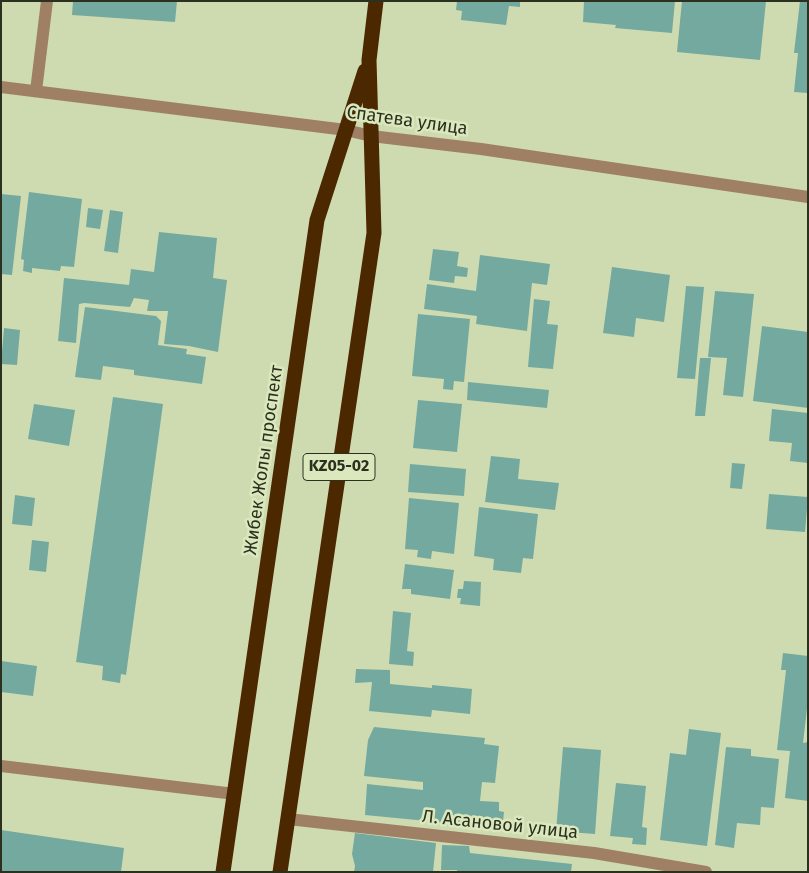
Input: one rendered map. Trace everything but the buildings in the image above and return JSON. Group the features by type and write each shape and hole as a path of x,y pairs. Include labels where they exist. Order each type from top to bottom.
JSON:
{"highway":[{"name":"Жибек Жолы проспект","path":"280,872 374,233 369,60 376,1"},
{"name":"Жибек Жолы проспект","path":"223,872 317,220 369,60"}],"street":[{"path":"36,91 47,1"},
{"name":"Спатева улица","path":"1,87 346,130 371,136 481,149 808,197"},
{"path":"1,766 235,794"},
{"name":"Л. Асановой улица","path":"288,819 594,853 706,872"}]}
